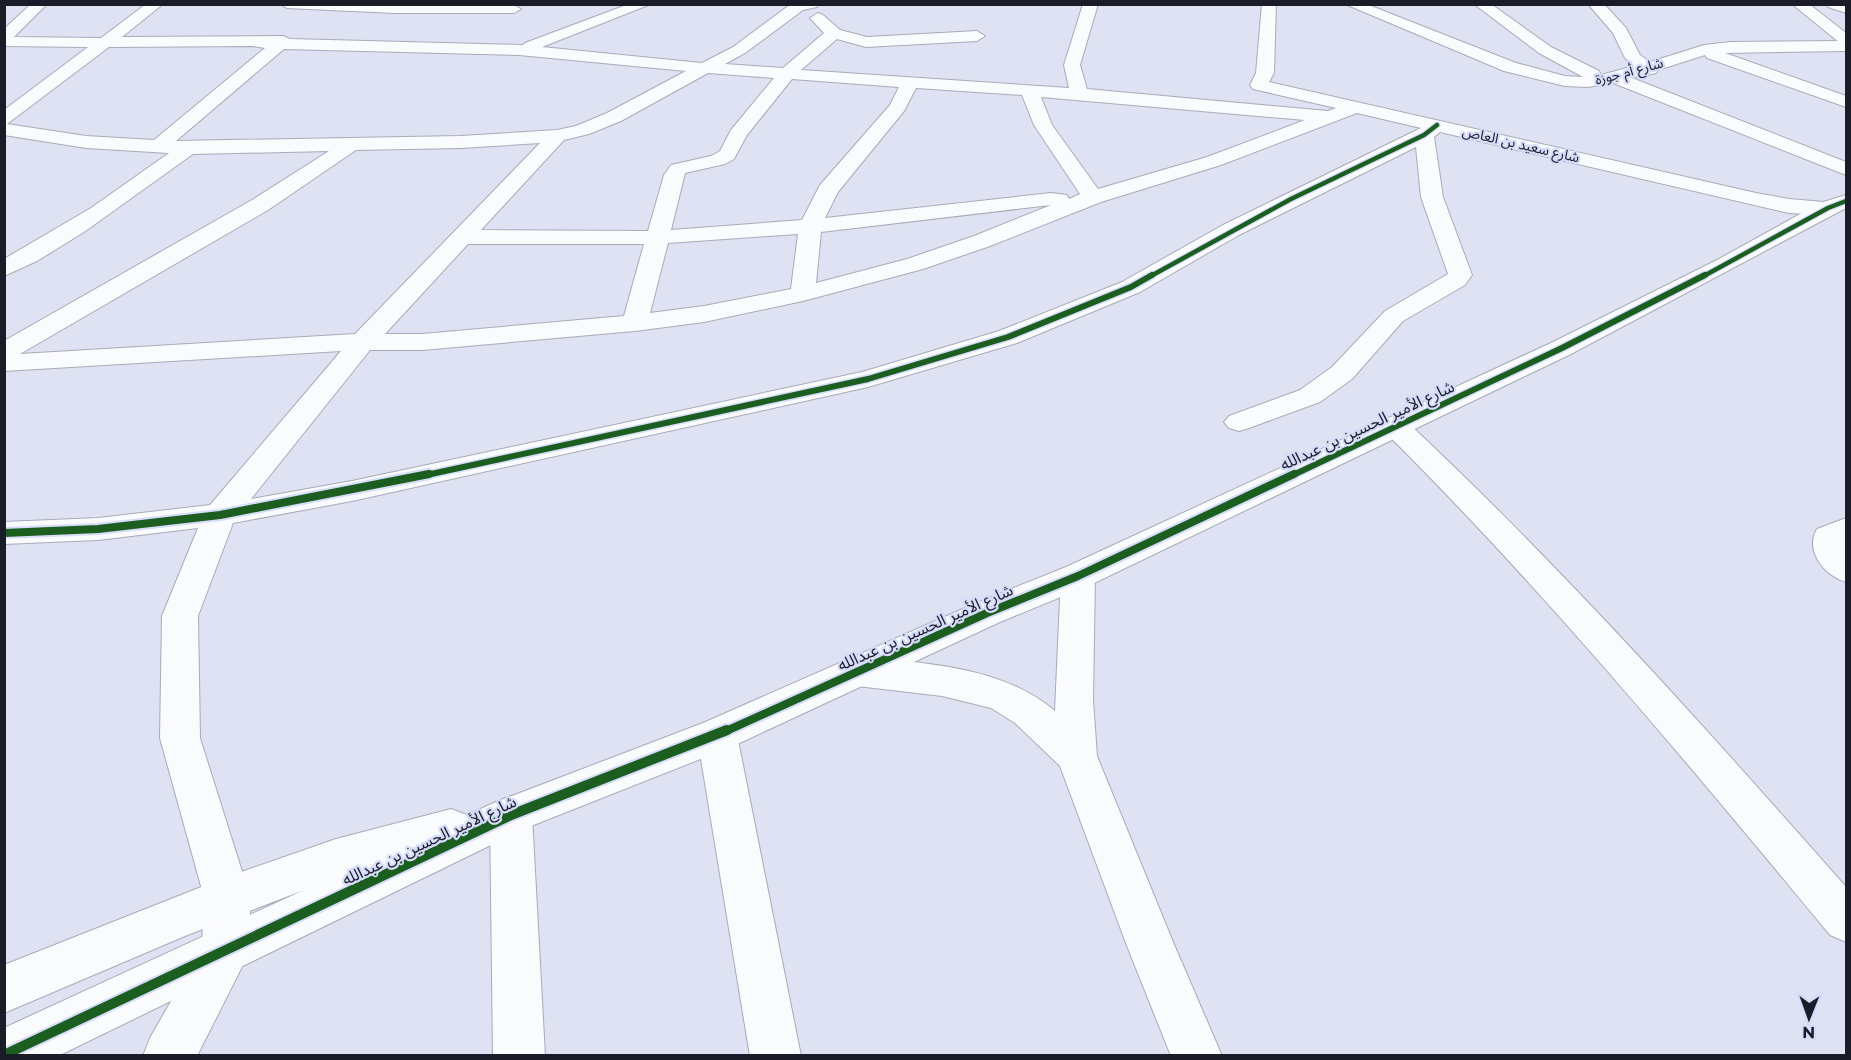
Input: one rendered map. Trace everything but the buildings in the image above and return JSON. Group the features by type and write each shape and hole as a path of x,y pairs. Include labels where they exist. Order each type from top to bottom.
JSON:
{"street":[{"path":"40,4 12,22 4,39 24,43 281,43 526,48 644,4"},
{"path":"4,119 156,4"},
{"path":"287,4 514,9"},
{"path":"1079,94 1072,65 1091,4"},
{"path":"1202,105 1240,94 1259,85 1265,73 1269,4"},
{"name":"شارع أم جوزة","path":"1352,4 1510,67 1565,81 1609,79 1650,69 1704,50 1754,46 1846,46"},
{"path":"1481,4 1545,50 1609,79 1846,169"},
{"path":"1595,4 1620,31 1633,58 1650,69"},
{"path":"1798,4 1846,40"},
{"path":"1833,4 1846,9"},
{"path":"4,129 86,142 188,148 461,142 557,136 582,130 614,117 739,50 802,5 834,33 858,41 877,43 976,36"},
{"path":"321,41 367,27 390,8"},
{"path":"635,323 674,175 678,169 721,159 728,154 738,135 790,73 812,50 834,33"},
{"path":"158,147 281,43 321,41 526,48 790,73 1079,94 1333,117"},
{"path":"4,48 24,43"},
{"path":"1704,50 1846,102"},
{"path":"803,294 810,227 828,190 898,107 910,82"},
{"name":"شارع سعيد بن العاص","path":"1259,85 1356,107 1431,130 1789,206 1837,205"},
{"path":"1029,90 1043,125 1084,200"},
{"path":"4,363 363,342 433,341 635,323 704,314 803,294 915,264 982,241 1084,200 1214,161 1356,107"},
{"path":"4,533 98,529 220,515 352,491 868,380 1008,337 1131,287 1291,198 1431,130 1432,196 1460,275 1456,280 1394,316 1342,373 1310,396 1239,422"},
{"path":"168,1056 226,951 227,897 180,738 180,616 220,515 363,342 557,136"},
{"path":"4,352 260,205 351,145"},
{"path":"4,269 59,240 108,209 188,148"},
{"path":"464,237 657,238 810,227 1051,199 1084,200"},
{"name":"شارع الأمير الحسين بن عبدالله","path":"4,1055 512,815 717,735 987,613 1078,576 1646,306 1837,205"},
{"path":"1395,426 1460,486 1633,674 1846,920"},
{"path":"1846,529 1830,537 1828,546 1832,556 1846,570"},
{"path":"1078,576 1074,700 1077,756 1151,946 1197,1056"},
{"path":"857,671 953,684 988,692 1020,706 1077,756"},
{"path":"717,735 776,1056"},
{"path":"512,815 519,1056"},
{"name":"شارع الأمير الحسين بن عبدالله","path":"4,989 227,897 358,852 512,815"}],"cycle path":[{"path":"4,533 98,529 220,515 352,491 868,379 1008,337 1131,287 1231,230 1424,135 1437,125"},
{"path":"4,1055 511,815 717,735 987,613 1078,576 1562,348 1725,265 1828,208 1846,201"}]}
